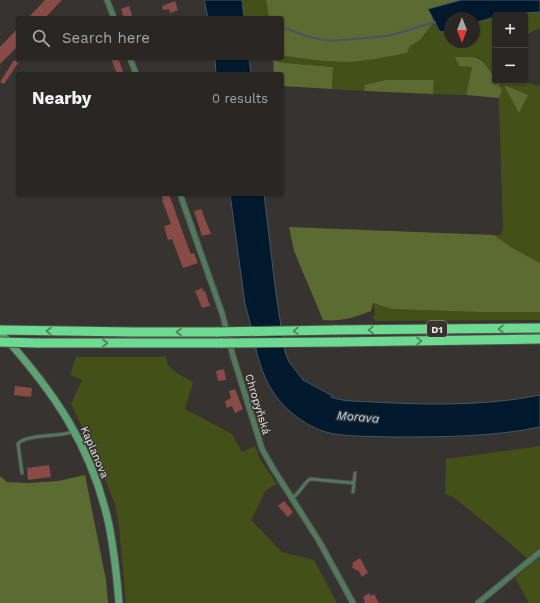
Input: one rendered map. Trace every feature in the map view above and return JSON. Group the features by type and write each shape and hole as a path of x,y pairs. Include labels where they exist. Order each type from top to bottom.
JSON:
{"highway":[{"name":"D1","path":"0,331 218,332 540,328"},
{"name":"D1","path":"0,342 222,343 540,339"}],"main road":[{"name":"Kaplanova","path":"0,331 27,361 48,388 75,431 94,475 104,507 113,547 119,603"}],"street":[{"path":"107,0 113,16"},
{"path":"131,60 135,72"},
{"name":"Chropyňská","path":"181,196 222,313 233,356 262,449 319,541 353,603"},
{"path":"478,603 540,552"}],"lane":[{"path":"22,473 18,444 20,442 25,439 66,434 75,431"},
{"path":"353,492 355,474"},
{"path":"292,498 299,493 306,482 310,479 354,482"}],"green space":[{"path":"242,0 266,0 269,16 244,16"},
{"path":"266,0 461,0 429,9 434,22 420,40 410,46 407,53 370,60 348,62 285,56 284,16 269,16"},
{"path":"528,12 540,12 540,28 528,34"},
{"path":"492,18 492,74 483,60 477,57 472,67 466,95 433,94 434,80 385,80 366,85 364,91 332,89 333,67 284,63 273,60 284,60 284,55 348,62 370,60 407,53 410,46 420,40 434,22 440,32 444,31 444,48 480,48 480,21"},
{"path":"455,57 471,57 480,59 492,74 492,84 499,84 502,90 499,98 466,95 472,67 459,66"},
{"path":"273,60 284,63 333,67 332,89 284,86 284,72 274,72"},
{"path":"385,80 434,80 433,94 364,91 365,85"},
{"path":"528,83 540,86 540,263 511,247 494,235 501,235 503,227 499,108 499,98 502,90 499,84 528,84"},
{"path":"504,85 528,95 519,113"},
{"path":"289,227 494,235 511,247 540,263 540,312 479,312 391,309 373,303 371,311 360,315 342,320 323,320 294,251"},
{"path":"373,303 391,309 479,312 540,312 540,320 376,321 372,318 375,314"},
{"path":"76,357 166,357 169,366 172,369 193,382 185,409 232,434 242,452 255,446 261,461 277,484 266,490 251,520 282,552 314,560 337,603 126,603 119,526 115,504 93,449 71,404 82,380 70,375"},
{"path":"540,446 540,547 528,559 453,497 445,494 446,459"},
{"path":"85,475 106,580 108,603 0,603 0,476 7,482 28,483 58,481"},
{"path":"540,556 540,603 529,603 515,578"}],"water":[{"path":"204,0 242,0 244,16 208,16"},
{"path":"461,0 540,0 540,12 492,12 492,18 480,21 480,12 444,12 444,31 440,32 428,9"},
{"path":"215,60 249,60 251,72 216,72"},
{"name":"Morava","path":"230,196 264,196 276,294 285,352 289,362 303,380 331,395 331,397 351,401 457,404 520,399 540,395 540,427 504,433 466,436 410,437 342,435 319,430 290,412 271,389 265,378 257,354 245,304"}],"building":[{"path":"45,0 62,0 47,16 30,16"},
{"path":"175,1 178,10 170,13 169,9 163,10 162,6"},
{"path":"129,6 132,16 123,16 121,9"},
{"path":"16,30 16,48 0,64 0,47"},
{"path":"14,60 18,63 4,84 0,82"},
{"path":"112,60 119,60 123,72 116,72"},
{"path":"162,196 170,196 188,247 191,254 194,253 198,263 183,268 172,239 168,240 164,226 171,224"},
{"path":"201,209 211,234 202,236 194,211"},
{"path":"202,288 204,292 205,291 210,306 202,308 195,291"},
{"path":"224,369 226,380 218,381 216,371"},
{"path":"15,386 32,388 31,397 14,395"},
{"path":"235,389 243,409 235,413 232,406 227,408 225,401 231,398 229,391"},
{"path":"49,465 51,477 28,480 27,468"},
{"path":"284,501 293,512 288,517 278,506"},
{"path":"360,558 368,573 362,577 358,570 356,571 352,568 352,563"},
{"path":"369,593 371,596 374,594 379,603 365,603 363,597"}],"waterway":[{"path":"284,28 309,37 331,41 388,36 435,22"}]}
